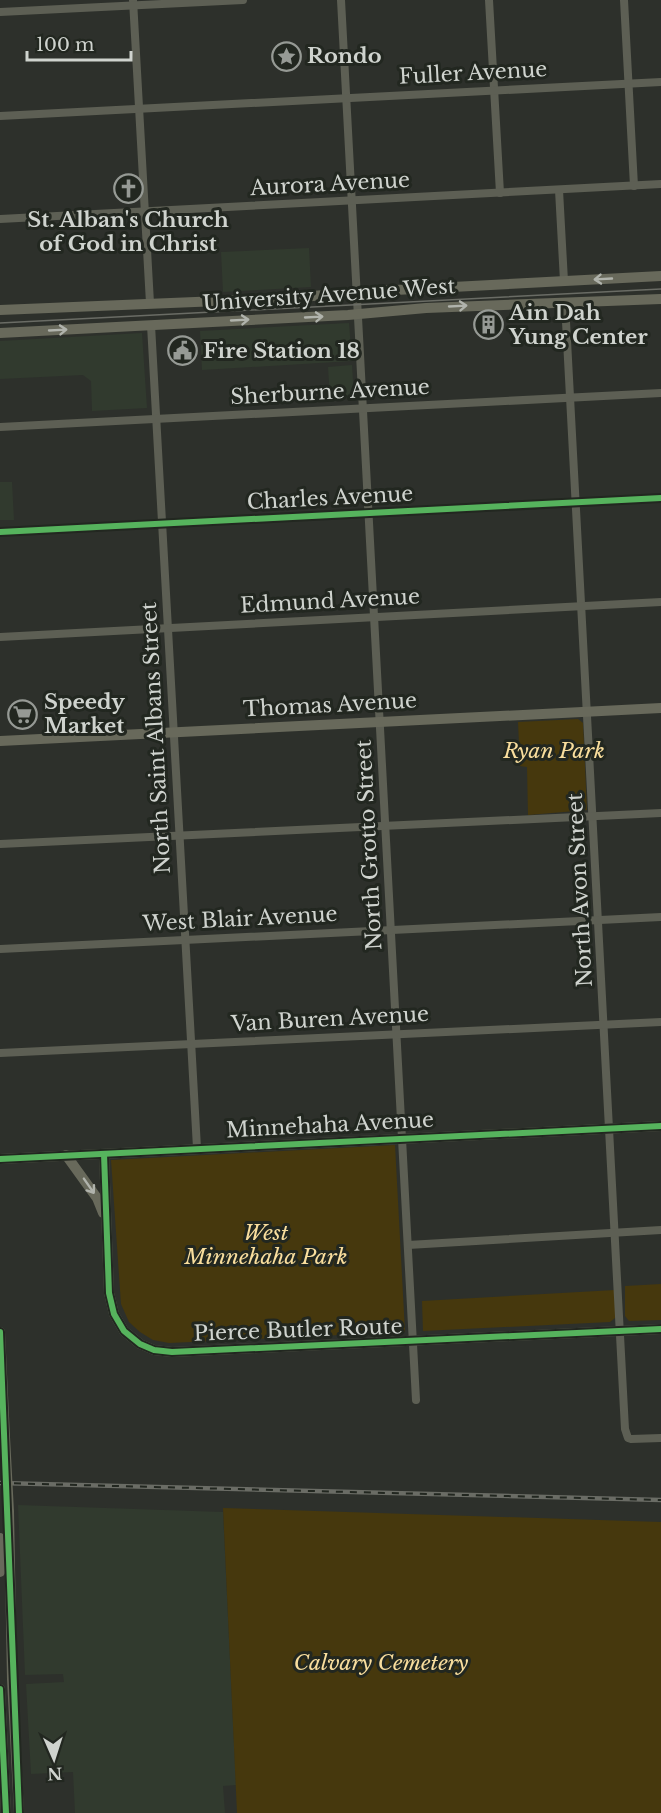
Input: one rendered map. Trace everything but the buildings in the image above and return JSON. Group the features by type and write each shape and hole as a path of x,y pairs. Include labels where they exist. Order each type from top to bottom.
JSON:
{"main road":[{"name":"University Avenue West","path":"0,310 291,298 357,292 661,276"},
{"name":"University Avenue West","path":"0,333 358,314 426,308 661,299"},
{"name":"Thomas Avenue","path":"0,741 661,708"},
{"name":"Minnehaha Avenue","path":"0,1159 661,1126"},
{"name":"Pierce Butler Route","path":"104,1154 109,1293 114,1314 124,1331 147,1347 172,1352 661,1329"},
{"path":"66,1155 97,1198 106,1219"},
{"path":"0,1332 20,1813"},
{"path":"0,1538 0,1572"},
{"path":"0,1689 2,1784 6,1813"}],"street":[{"path":"0,12 133,3 243,0"},
{"name":"North Grotto Street","path":"341,0 416,1400"},
{"path":"489,0 500,193"},
{"path":"624,0 634,186"},
{"path":"133,3 150,303"},
{"name":"Fuller Avenue","path":"0,116 661,82"},
{"name":"Aurora Avenue","path":"0,219 661,184"},
{"path":"559,190 564,281"},
{"name":"North Avon Street","path":"565,303 600,920 620,1331 628,1438 661,1438"},
{"name":"North Saint Albans Street","path":"151,325 196,1149"},
{"name":"Sherburne Avenue","path":"0,427 661,393"},
{"name":"Charles Avenue","path":"0,532 661,498"},
{"name":"Edmund Avenue","path":"0,637 661,602"},
{"path":"0,844 661,813"},
{"name":"West Blair Avenue","path":"0,949 661,917"},
{"name":"Van Buren Avenue","path":"0,1053 661,1022"},
{"path":"408,1245 661,1230"},
{"path":"2,1784 18,1783"}],"shaded area":[{"path":"309,248 311,287 223,292 221,252"},
{"path":"349,323 352,361 202,370 200,331"},
{"path":"142,333 147,408 92,411 91,381 83,375 0,379 0,341"},
{"path":"352,365 354,397 330,399 328,367"},
{"path":"0,482 12,482 14,520 0,520"},
{"path":"18,1505 223,1512 236,1785 223,1786 225,1813 75,1813 73,1772 31,1774 26,1684 64,1682 63,1674 25,1675"}],"green space":[{"name":"Ryan Park","path":"578,719 583,723 587,810 528,815 527,767 520,766 518,722"},
{"name":"West Minnehaha Park","path":"395,1145 405,1332 169,1343 153,1340 129,1322 121,1304 111,1160"},
{"path":"661,1284 661,1320 629,1321 625,1316 625,1286"},
{"path":"615,1290 615,1318 610,1322 423,1331 422,1301"},
{"name":"Calvary Cemetery","path":"223,1508 661,1522 661,1813 237,1813"}],"tram line":[{"path":"0,323 661,289"}],"railway":[{"path":"0,1483 661,1500"}],"cycle path":[{"path":"0,532 661,498"},
{"path":"0,1159 661,1126"},
{"path":"104,1154 109,1293 114,1314 124,1331 140,1344 154,1350 172,1352 661,1329"},
{"path":"0,1332 19,1813"},
{"path":"0,1689 6,1813"}],"place":[{"name":"Rondo","path":"286,56"},
{"name":"St. Alban's Church of God in Christ","path":"128,189"},
{"name":"Ain Dah Yung Center","path":"488,325"},
{"name":"Fire Station 18","path":"182,351"},
{"name":"Speedy Market","path":"23,714"}]}
